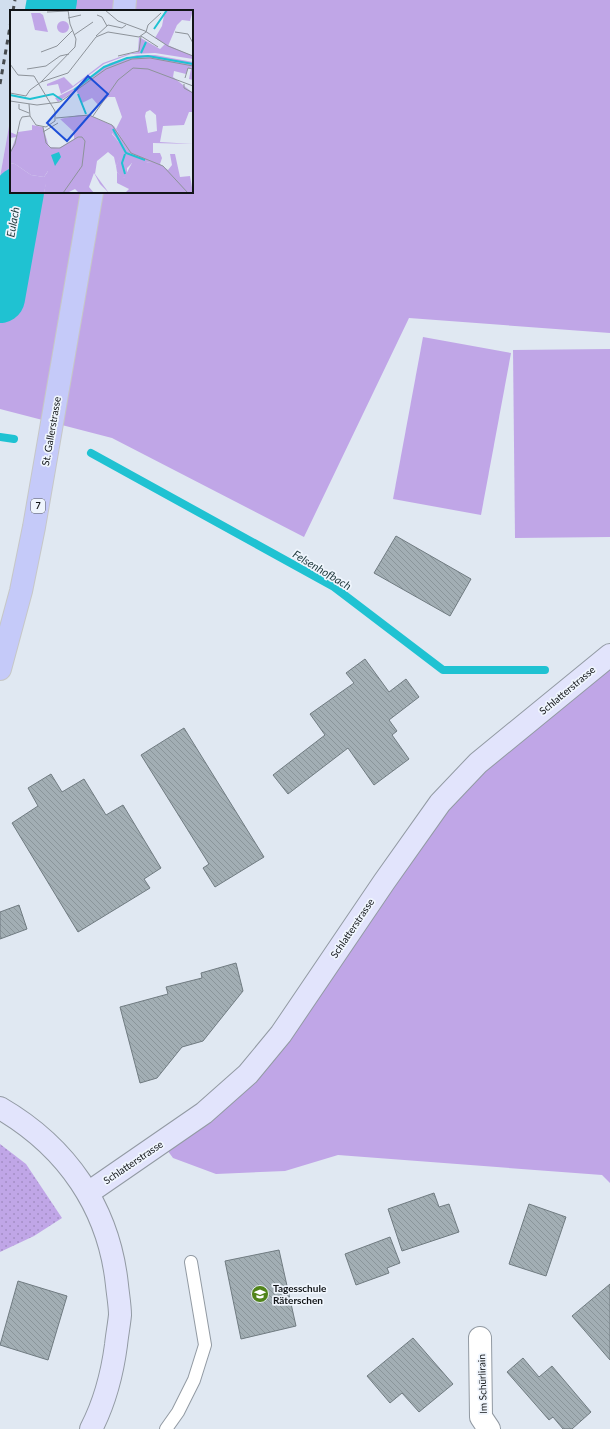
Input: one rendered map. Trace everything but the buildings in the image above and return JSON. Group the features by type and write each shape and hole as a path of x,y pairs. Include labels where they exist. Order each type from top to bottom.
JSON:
{"main road":[{"path":"124,10 125,0"},
{"name":"St. Gallerstrasse","path":"0,669 21,591 34,527 92,193"}],"street":[{"name":"Schlatterstrasse","path":"88,1193 204,1113 248,1074 281,1034 384,882 440,803 478,763 610,655"},
{"path":"1,1109 26,1124 51,1145 72,1168 88,1193 102,1223 115,1265 120,1314 112,1376 98,1416 91,1429"},
{"name":"Im Schürlirain","path":"480,1338 481,1417 489,1429"}],"lane":[{"path":"166,1429 178,1412 194,1380 205,1345 191,1262"}],"shaded area":[{"path":"0,0 31,0 29,10 10,10 10,121 0,177"},
{"path":"31,0 610,0 610,333 409,318 304,537 112,438 0,409 0,177 10,121 10,193 193,193 193,10 29,10"},
{"path":"423,337 511,353 481,515 393,499"},
{"path":"610,349 610,537 515,538 513,350"},
{"path":"610,666 610,1183 602,1175 338,1155 285,1171 216,1174 173,1158 162,1143 248,1074 440,803"},
{"path":"0,1144 26,1164 62,1218 34,1236 0,1252"}],"waterway":[{"name":"Eulach","path":"50,10 52,0"},
{"name":"Eulach","path":"0,298 19,193"},
{"name":"Felsenhofbach","path":"0,437 14,439"},
{"name":"Felsenhofbach","path":"91,453 334,587 443,670 545,670"}],"railway":[{"path":"13,10 15,0"},
{"path":"0,84 10,27"}],"place":[{"name":"Tagesschule Räterschen","path":"260,1294"}]}
